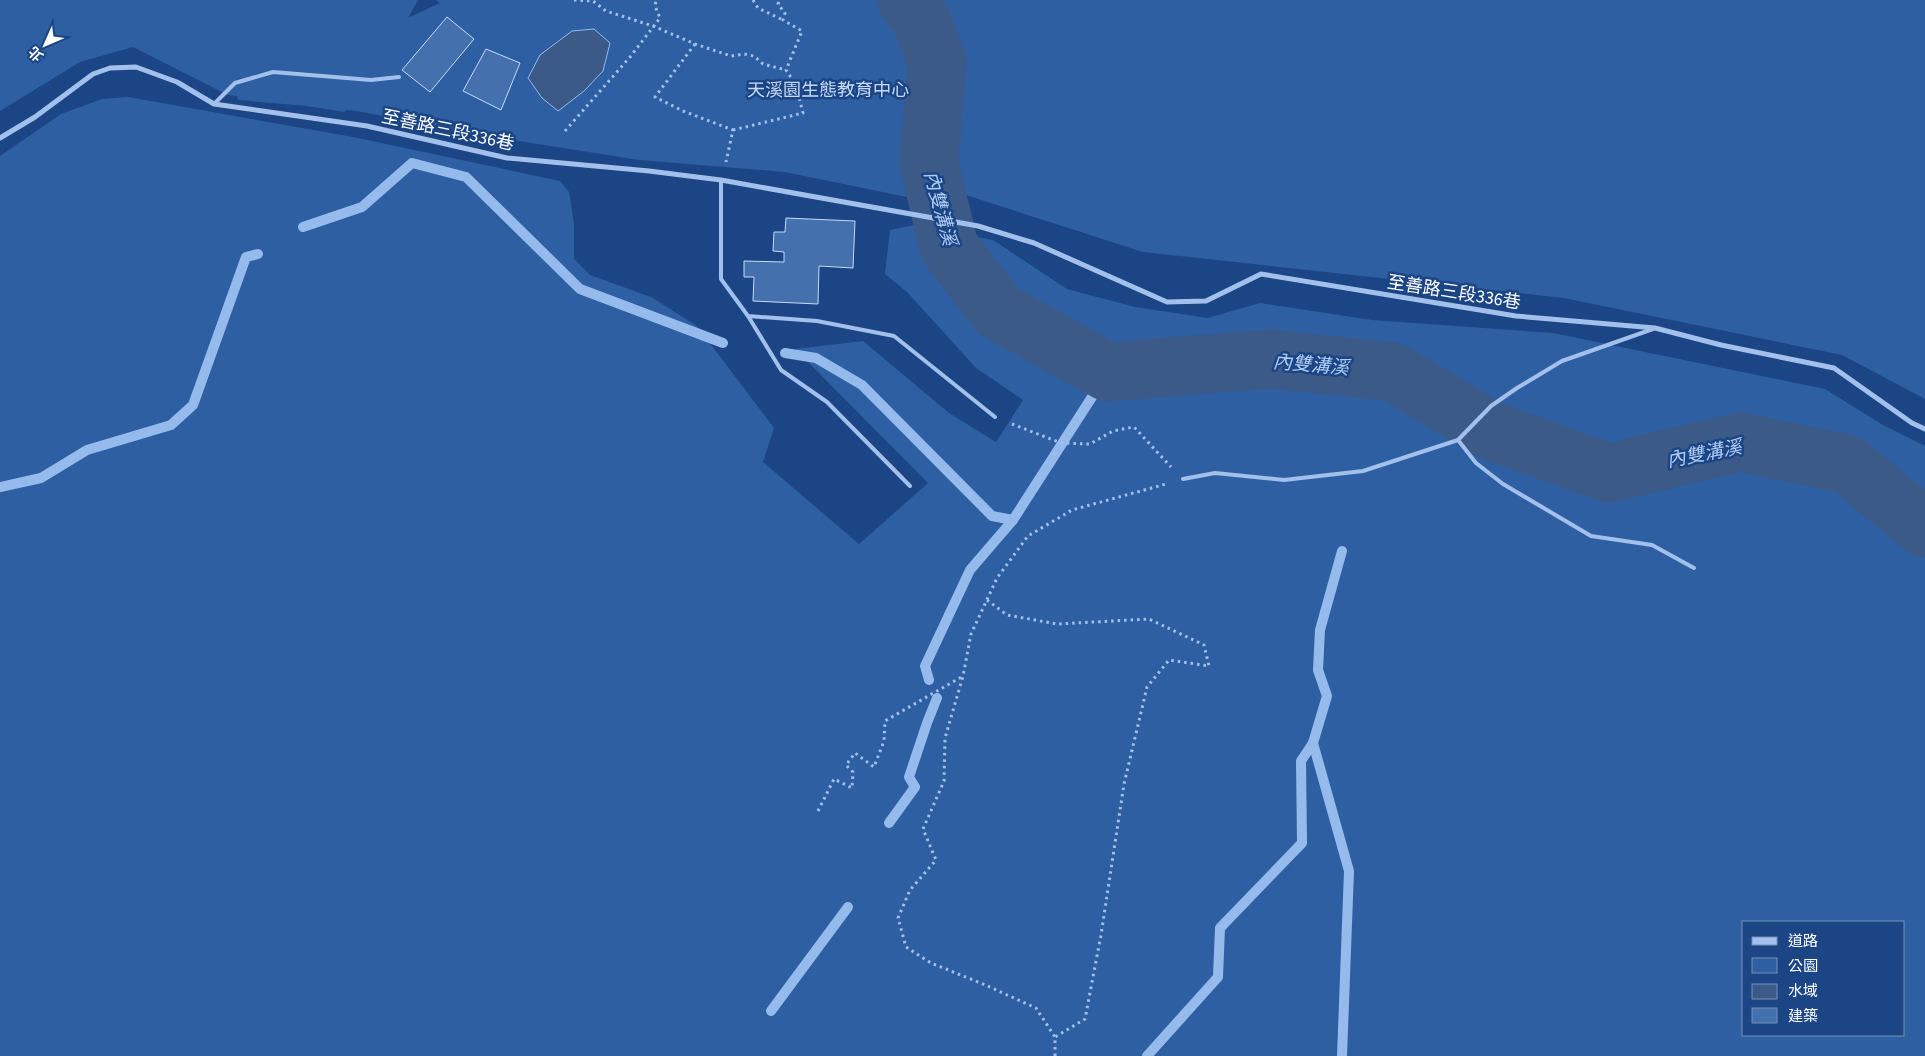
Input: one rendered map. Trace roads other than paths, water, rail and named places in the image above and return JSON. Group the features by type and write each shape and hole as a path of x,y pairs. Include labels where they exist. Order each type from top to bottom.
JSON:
{"street":[{"name":"至善路三段336巷","path":"0,138 35,117 93,74 110,68 136,67 177,82 214,104 366,126 507,158 721,180 978,226 1034,243 1167,302 1206,301 1261,274 1516,316 1655,328 1721,345 1834,368 1912,423 1925,428"}],"lane":[{"path":"214,104 235,83 273,72 371,80 400,77"},
{"path":"721,180 721,279 748,316 781,370 826,402 910,486"},
{"path":"748,316 817,321 894,336 995,417"},
{"path":"1183,479 1215,473 1284,480 1363,471 1458,440 1491,406 1562,361 1655,328"},
{"path":"1458,440 1476,463 1503,484 1591,536 1652,545 1694,568"}],"water":[{"path":"594,29 610,43 603,71 584,91 558,111 542,98 528,78 540,55 572,31"}],"waterway":[{"name":"內雙溝溪","path":"907,0 921,20 937,61 929,164 949,247 998,311 1108,372 1272,359 1393,372 1494,432 1609,473 1740,442 1847,464 1925,528"},
{"path":"303,227 362,207 412,163 466,177 580,289 723,343"},
{"path":"0,487 41,478 87,450 171,425 193,405 246,257 258,254"},
{"path":"785,353 816,358 862,385 992,516 1013,520 1108,372"},
{"path":"1482,443 1494,432"},
{"path":"929,680 925,666 970,570 1013,520"},
{"path":"1342,551 1320,630 1318,670 1327,696 1313,743 1349,871 1342,1056"},
{"path":"889,823 915,787 909,777 937,698"},
{"path":"1147,1056 1218,977 1220,928 1302,843 1301,761 1313,743"},
{"path":"771,1011 848,907"}],"park label":[{"name":"天溪園生態教育中心","path":"828,90"}]}
